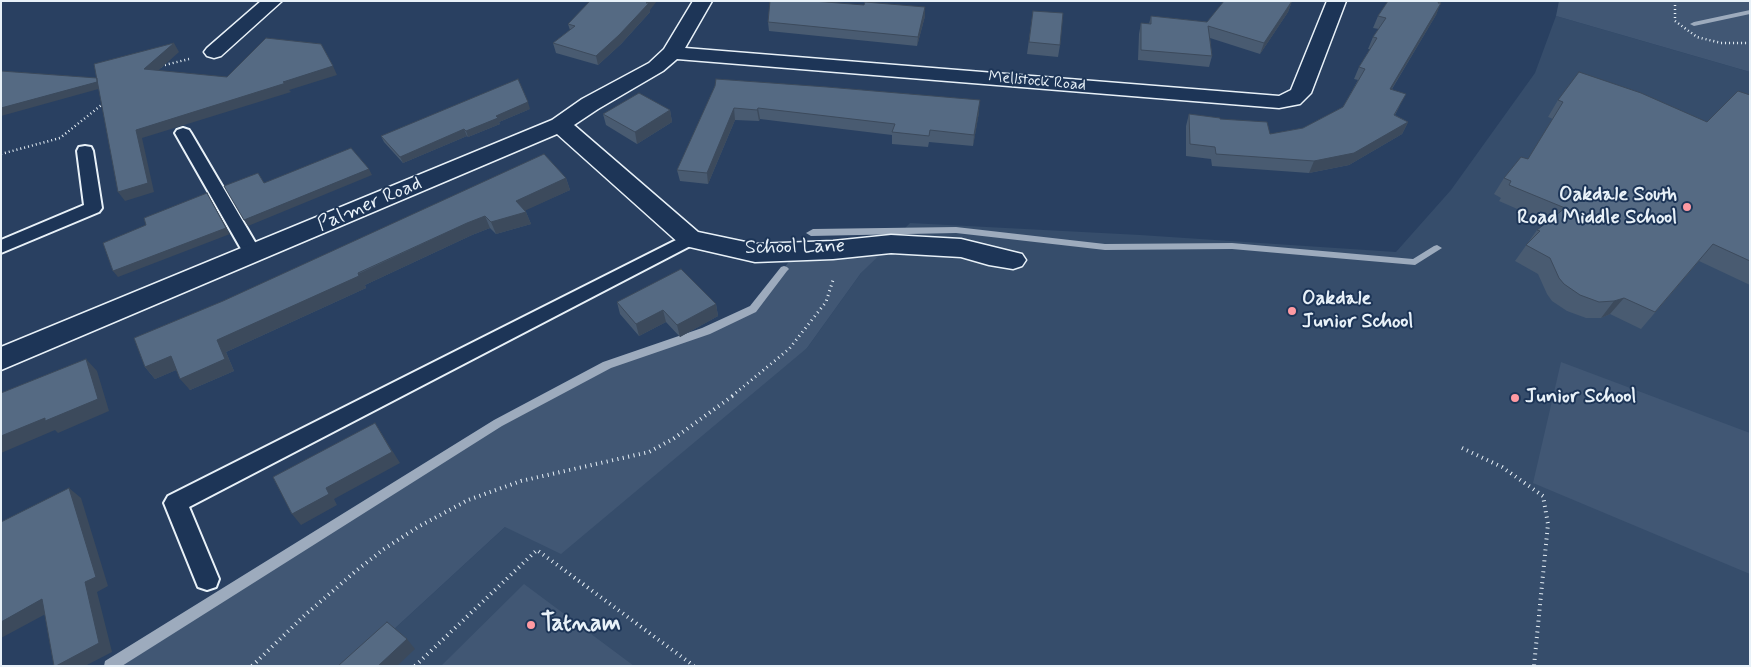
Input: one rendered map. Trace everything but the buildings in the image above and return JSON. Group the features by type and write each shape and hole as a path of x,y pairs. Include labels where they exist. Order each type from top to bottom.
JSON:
{"street":[{"path":"214,52 272,1"},
{"name":"Palmer Road","path":"1,359 560,125 590,104 656,67 672,53 703,1"},
{"name":"Mellstock Road","path":"672,53 1279,102 1292,99 1300,93 1337,1"},
{"path":"560,125 690,240"},
{"name":"School Lane","path":"690,240 755,253 833,250 891,244 961,248 1013,260"}],"lane":[{"path":"183,133 253,254"},
{"path":"1,246 93,208 85,151"},
{"path":"207,579 176,503 690,240"}],"path":[{"path":"1675,1 1675,21 1697,37 1721,43 1750,43"},
{"path":"153,68 214,52"},
{"path":"1,154 60,138 106,101"},
{"path":"252,666 305,616 384,549 418,527 468,500 522,481 649,452 673,439 737,393 799,337 826,302 834,276 833,250"},
{"path":"1462,448 1502,467 1543,496 1548,524 1534,666"},
{"path":"415,666 537,550 694,666"}],"shaded area":[{"path":"1559,1 1750,1 1750,72 1556,16"},
{"name":"Oakdale Junior School","path":"1556,16 1750,72 1750,666 354,666 505,527 807,348 861,273 910,223 1140,235 1396,252 1451,190 1535,73"},
{"path":"891,244 861,273 807,348 561,554 505,527 354,666 122,666 498,423 607,365 706,331 753,309 797,251"},
{"path":"1561,362 1750,433 1750,574 1533,483"},
{"name":"Tatnam","path":"524,584 634,666 441,666"}],"waterway":[{"path":"1694,24 1750,12"},
{"path":"811,233 956,230 1105,247 1232,246 1415,262 1437,248"},
{"path":"110,666 498,423 607,365 706,331 753,309 784,269"}],"place":[{"name":"Oakdale South Road Middle School","path":"1687,207"},
{"name":"Oakdale Junior School","path":"1292,311"},
{"name":"Junior School","path":"1515,398"},
{"name":"Tatnam","path":"531,625"}]}
